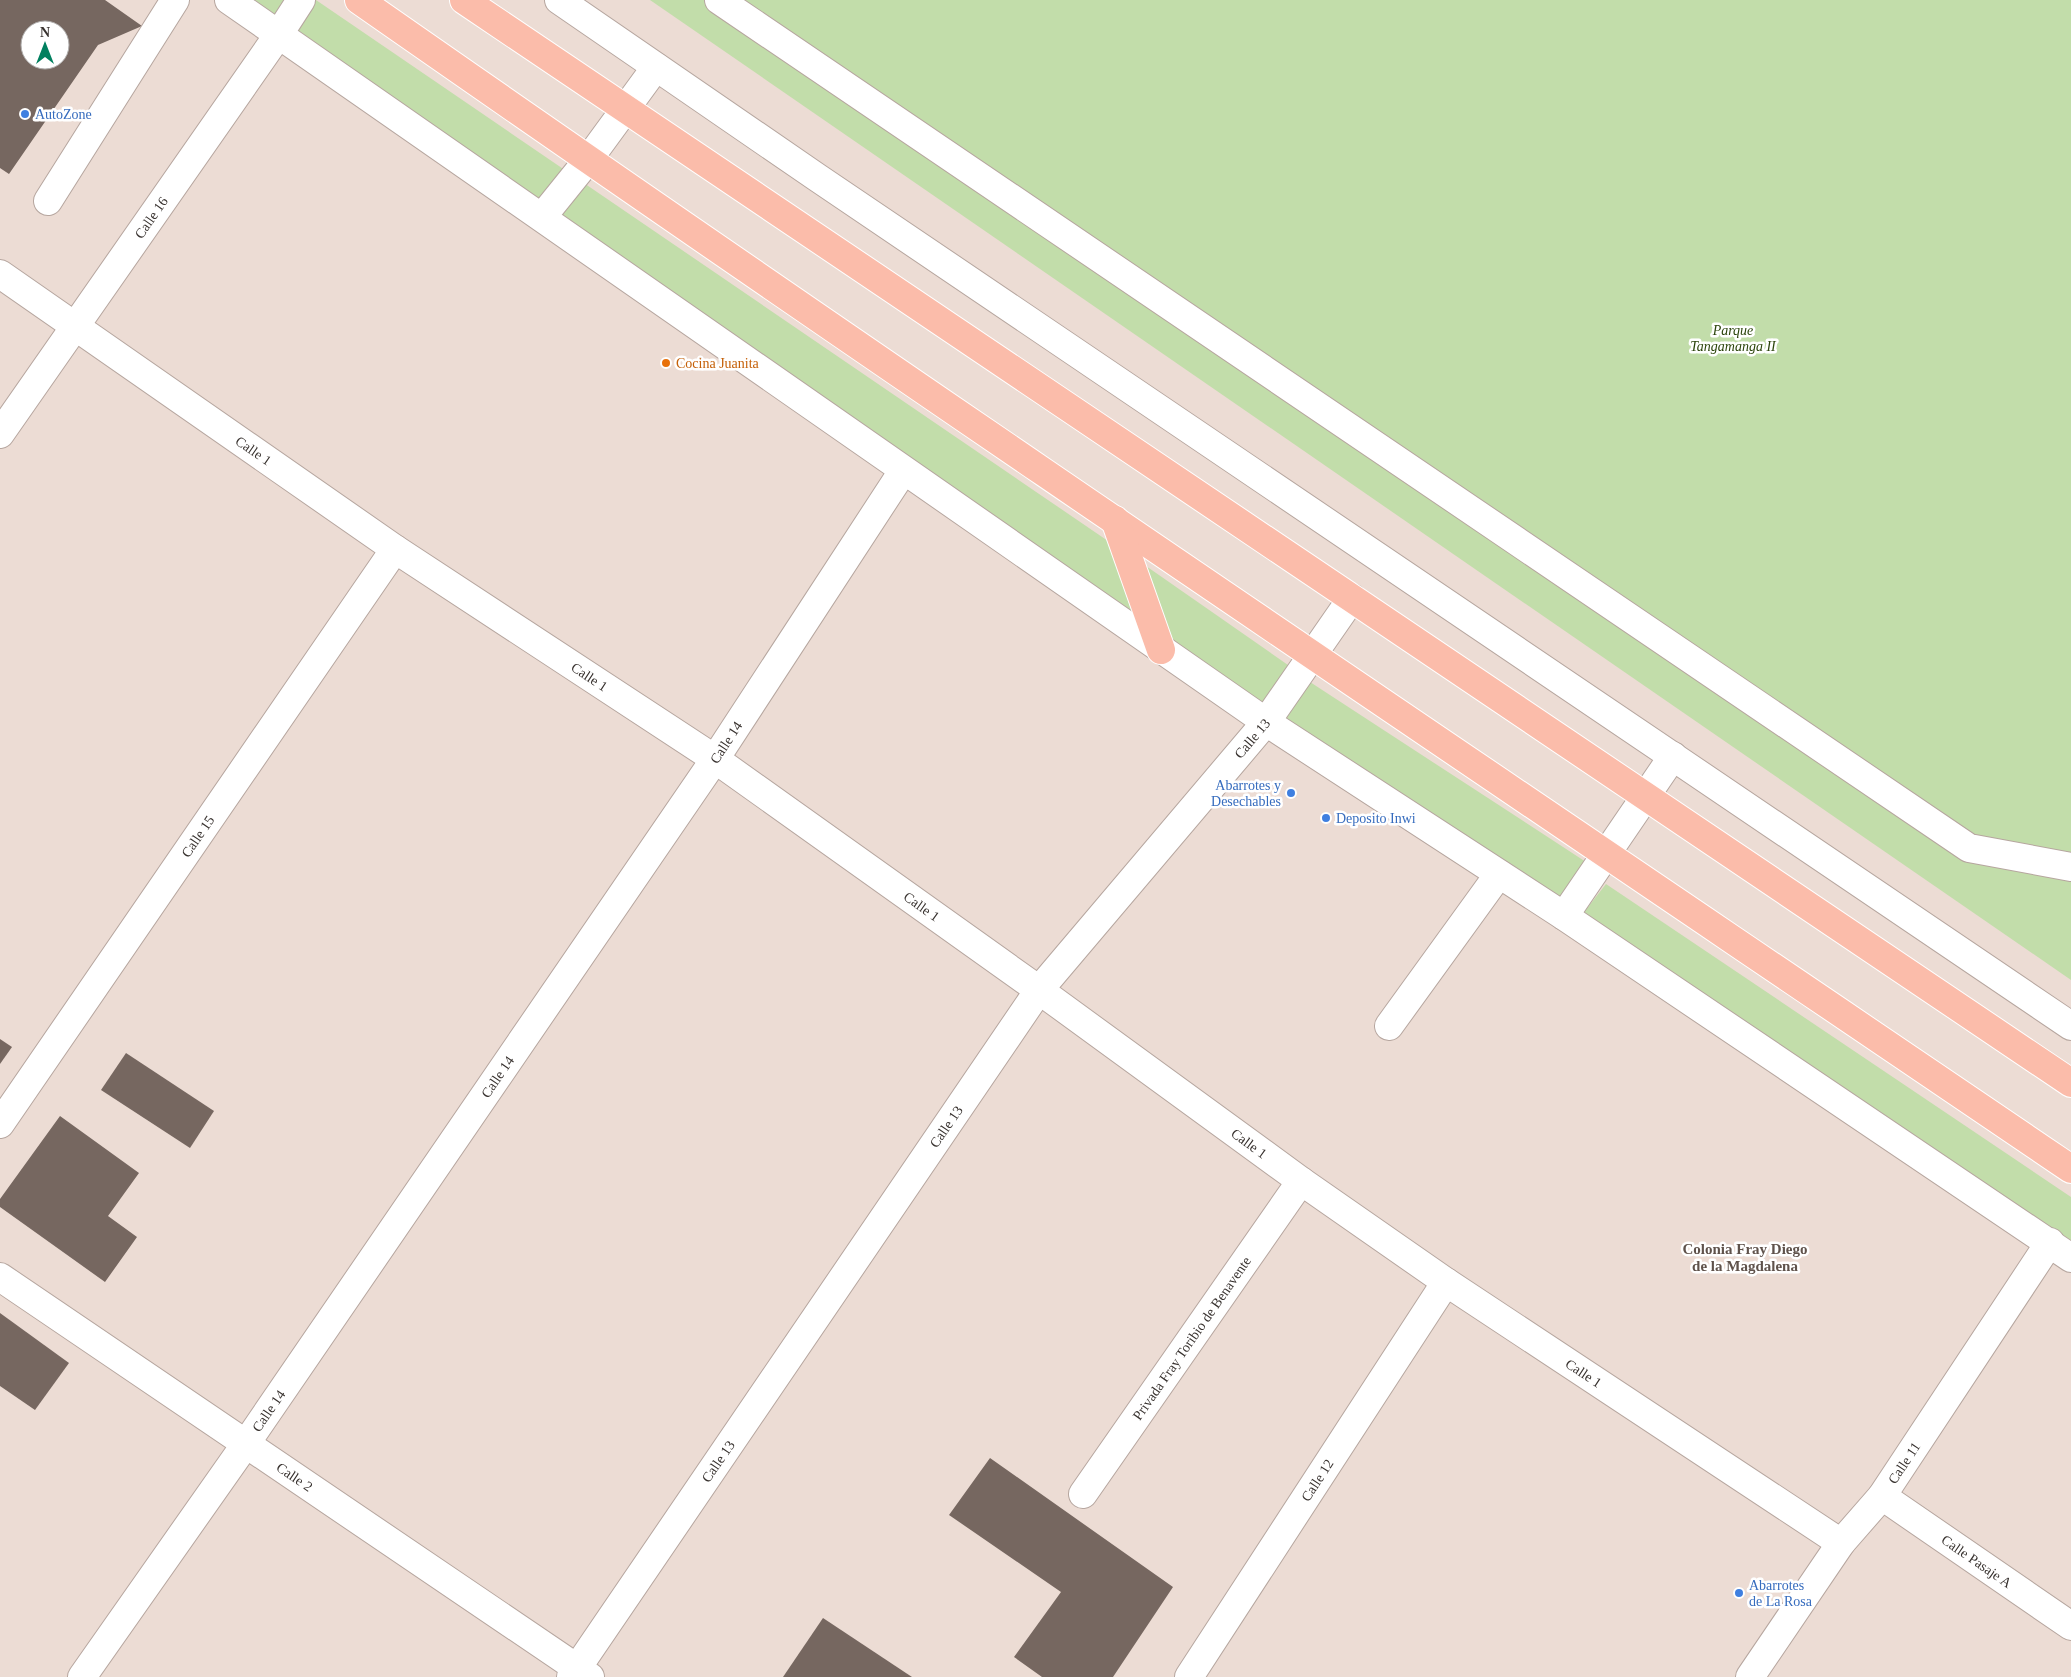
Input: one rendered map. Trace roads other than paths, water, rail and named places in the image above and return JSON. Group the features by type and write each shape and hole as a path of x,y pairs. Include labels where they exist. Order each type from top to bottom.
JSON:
{"main road":[{"path":"359,0 588,160 1115,520 2071,1169"},
{"path":"464,0 2071,1083"},
{"path":"1115,520 1160,650"}],"street":[{"path":"48,201 175,0"},
{"path":"229,0 1160,650 1266,722 1564,916 2061,1250"},
{"name":"Calle 16","path":"0,434 301,0"},
{"path":"558,0 2071,1026"},
{"path":"719,0 1969,848 2071,866"},
{"path":"542,218 588,160 656,66"},
{"name":"Calle 1","path":"0,274 395,549 716,759 1039,990 1301,1181 1446,1282 1841,1542"},
{"name":"Calle 14","path":"82,1677 245,1445 716,759 903,471"},
{"name":"Calle 15","path":"0,1124 395,549"},
{"name":"Calle 13","path":"580,1674 1039,990 1266,722 1352,598"},
{"path":"1564,916 1673,756"},
{"path":"1389,1026 1499,874"},
{"name":"Privada Fray Toribio de Benavente","path":"1083,1494 1301,1181"},
{"name":"Calle 11","path":"1750,1677 1841,1542 1882,1496 2061,1250"},
{"name":"Calle 2","path":"0,1277 580,1674"},
{"name":"Calle 12","path":"1189,1677 1446,1282"},
{"name":"Calle Pasaje A","path":"1882,1496 2071,1626"}],"place":[{"name":"AutoZone","path":"25,114"},
{"name":"Cocina Juanita","path":"666,363"},
{"name":"Abarrotes y Desechables","path":"1291,793"},
{"name":"Deposito Inwi","path":"1326,818"},
{"name":"Abarrotes de La Rosa","path":"1739,1593"}],"district":[{"name":"Colonia Fray Diego de la Magdalena","path":"1745,1258"}],"park label":[{"name":"Parque Tangamanga II","path":"1733,338"}]}
